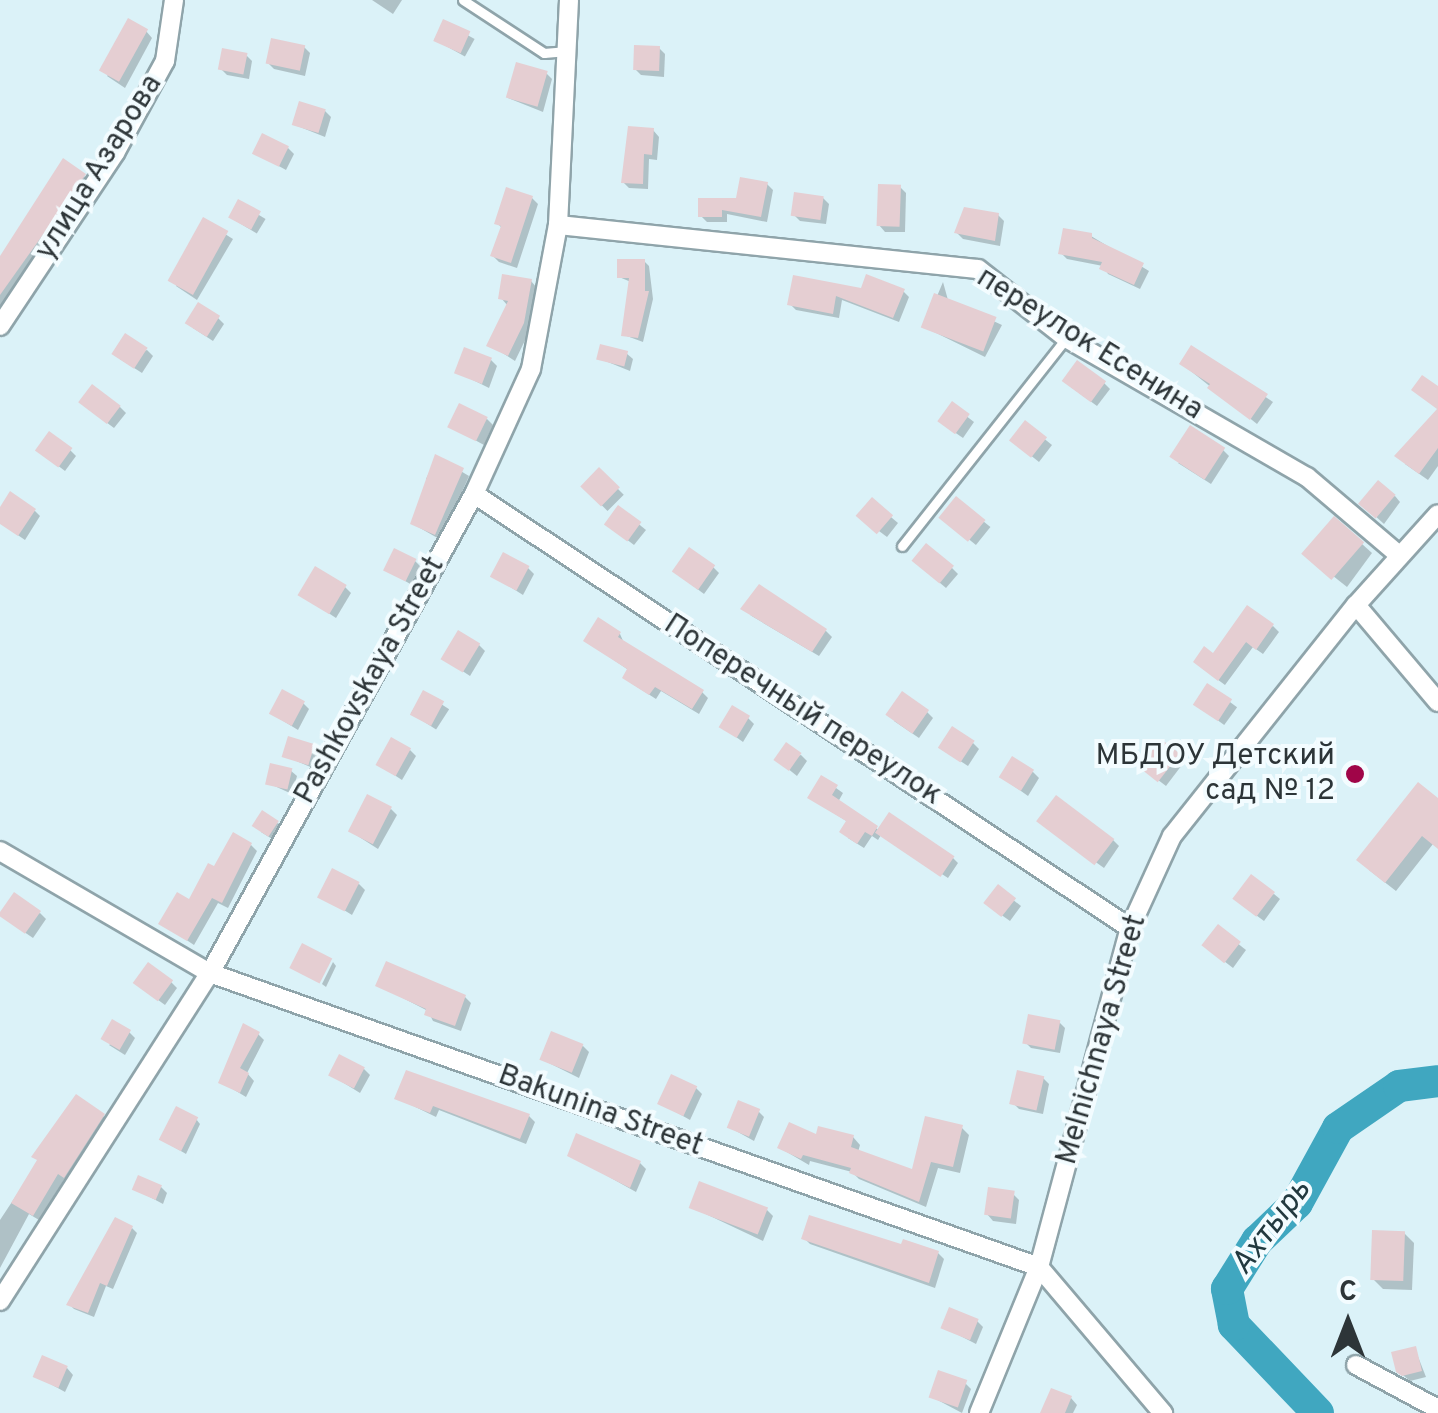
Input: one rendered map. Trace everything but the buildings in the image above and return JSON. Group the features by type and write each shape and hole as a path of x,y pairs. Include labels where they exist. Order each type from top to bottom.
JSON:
{"street":[{"name":"улица Азарова","path":"0,326 115,153 165,61 174,0"},
{"name":"Pashkovskaya Street","path":"0,1301 210,974 474,494 531,369 558,225 569,0"},
{"name":"переулок Есенина","path":"558,225 978,270 1066,338 1307,477 1399,556"},
{"name":"Поперечный переулок","path":"474,494 1130,928"},
{"name":"Melnichnaya Street","path":"979,1413 1039,1268 1130,928 1172,836 1356,605 1438,514"},
{"path":"1356,605 1438,702"},
{"name":"Bakunina Street","path":"0,850 210,974 1039,1268 1163,1413"},
{"path":"1356,1364 1438,1408"}],"lane":[{"path":"462,0 544,53 569,50"},
{"path":"902,546 1066,338"}],"waterway":[{"name":"Ахтырь","path":"1318,1413 1234,1325 1227,1289 1257,1241 1297,1203 1338,1128 1399,1086 1438,1081"}],"place":[{"name":"МБДОУ Детский сад № 12","path":"1355,774"}]}
